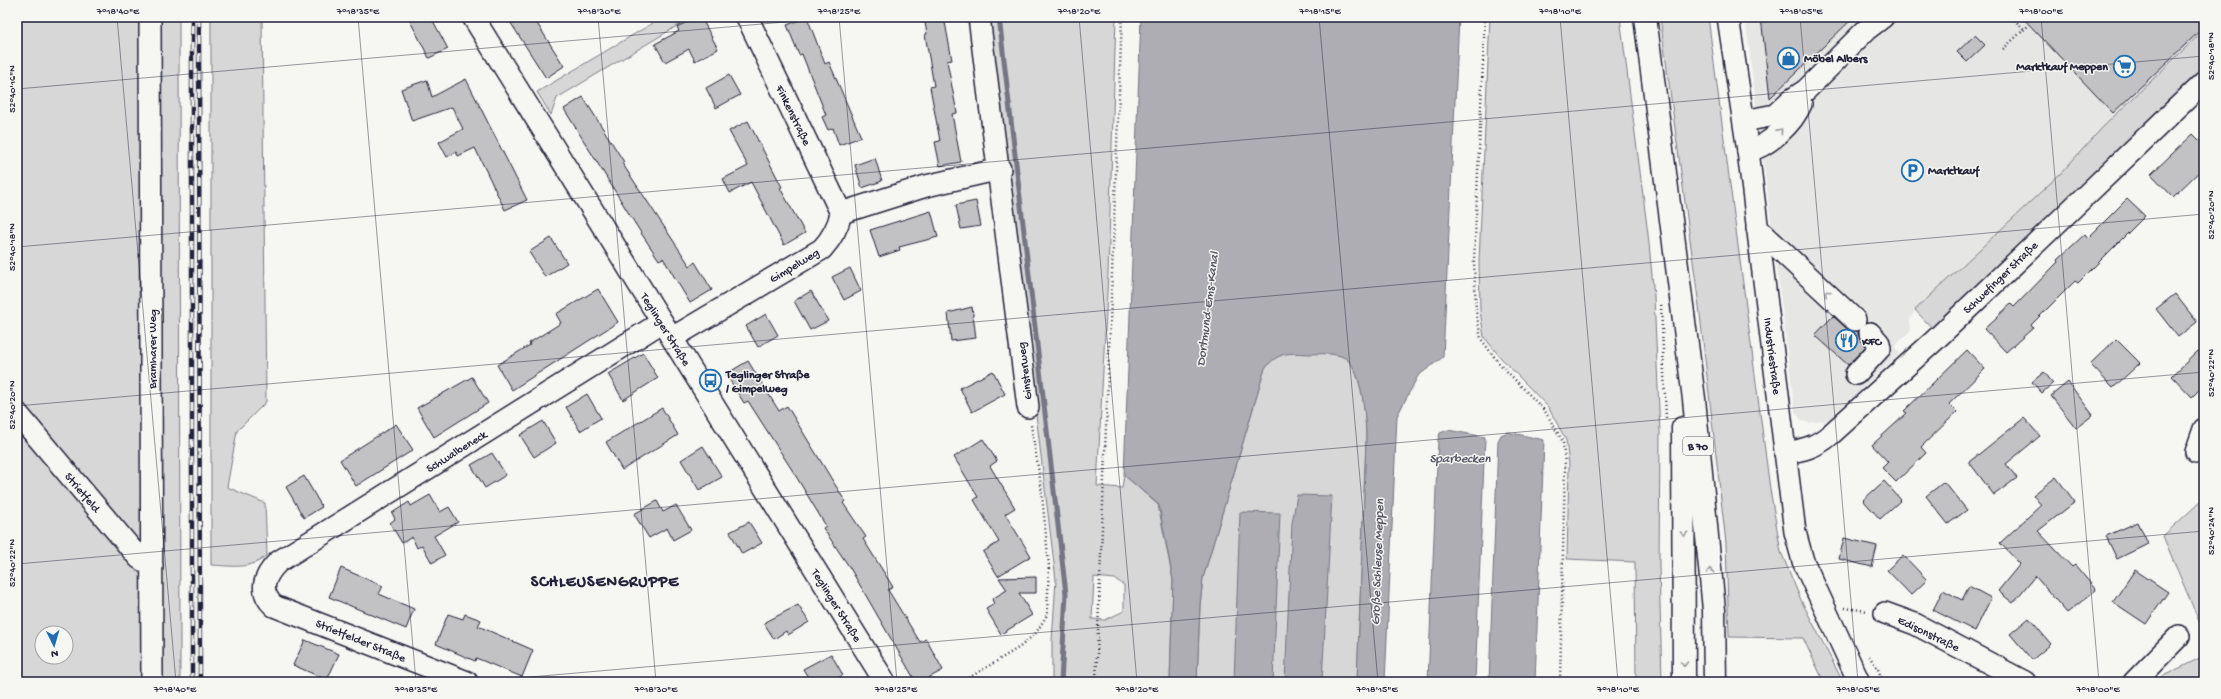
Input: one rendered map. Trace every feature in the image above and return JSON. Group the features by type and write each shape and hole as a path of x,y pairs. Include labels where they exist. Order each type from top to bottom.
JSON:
{"main road":[{"name":"B 70","path":"1645,17 1694,399 1714,610 1715,682"},
{"name":"B 70","path":"1680,282 1684,495 1684,682"}],"street":[{"name":"Bramharer Weg","path":"150,17 152,682"},
{"name":"Teglinger Straße","path":"473,17 885,682"},
{"name":"Finkenstraße","path":"747,17 841,213"},
{"name":"Ginsterweg","path":"979,17 1000,169 1028,407"},
{"name":"Industriestraße","path":"1728,17 1748,151 1756,228 1797,539 1803,561 1859,682"},
{"path":"1744,121 1775,115 1806,90 1866,30 1883,17"},
{"name":"Schwefinger Straße","path":"1785,453 1806,450 1819,444 1830,435 1934,340 2204,82"},
{"path":"1748,151 1759,149 1772,140 1799,109 1806,90"},
{"path":"841,213 926,186 1000,169"},
{"name":"Gimpelweg","path":"667,330 822,248 831,240 838,226 841,213"},
{"path":"1756,228 1879,342 1880,348 1856,374"},
{"name":"Schwalbeneck","path":"264,590 265,580 270,570 278,562 667,330"},
{"name":"Strietfeld","path":"17,413 139,558 152,566"},
{"path":"2196,452 2204,430"},
{"name":"Strietfelder Straße","path":"264,590 266,598 274,606 456,680"},
{"name":"Edisonstraße","path":"1885,613 1915,624 2025,682"},
{"path":"2134,682 2179,636"}],"path":[{"path":"1096,682 1122,17"},
{"path":"1485,17 1474,261 1476,311 1481,339 1498,362 1545,411 1562,442 1565,465 1560,682"},
{"path":"2011,17 2024,29"},
{"path":"2003,49 2029,25"},
{"path":"1661,304 1666,425"},
{"name":"Ginsterweg","path":"962,682 1020,647 1036,634 1047,615 1049,566 1041,485 1028,407"},
{"name":"Edisonstraße","path":"1827,613 1840,608 1885,613"}],"shaded area":[{"path":"17,17 142,17 145,682 17,682"},
{"path":"158,17 179,17 180,682 161,682"},
{"path":"211,17 262,17 266,402 237,431 227,487 265,503 267,555 255,563 241,566 211,565"},
{"path":"663,17 692,17 557,98 551,115 537,92"},
{"path":"988,17 1116,17 1108,274 1097,486 1122,488 1124,475 1158,505 1173,580 1170,682 1052,682 1052,641 1056,580","holes":["1094,577 1115,579 1124,585 1124,611 1105,620 1092,619"]},
{"path":"1490,17 1620,17 1648,234 1654,296 1660,433 1659,565 1662,682 1636,682 1635,562 1567,559 1569,465 1566,440 1548,407 1501,358 1484,337 1480,311 1479,261"},
{"path":"1660,17 1708,17 1770,489 1781,552 1801,600 1843,682 1824,682 1803,638 1729,637 1726,543 1699,306"},
{"name":"Marktkauf","path":"1745,17 2204,17 2204,30 2103,127 2061,173 1915,310 1910,319 1911,330 1894,347 1900,353 1828,420 1809,423 1801,420 1795,411"},
{"path":"2204,30 2204,71 1932,328 1915,310 2061,173 2103,127"},
{"path":"1286,353 1325,353 1344,357 1350,363 1355,372 1362,396 1366,441 1357,682 1197,682 1200,605 1203,578 1265,368 1274,358"},
{"path":"2201,501 2204,510 2204,633 2163,536"},
{"path":"2204,656 2204,682 2151,682"}],"water":[{"path":"1141,17 1459,17 1443,357 1418,376 1397,416 1385,682 1357,682 1366,441 1364,409 1360,384 1351,364 1341,356 1332,354 1295,353 1285,354 1275,358 1265,368 1203,578 1200,605 1197,682 1170,682 1173,580 1159,505 1124,475"},
{"name":"Sparbecken","path":"1448,430 1485,437 1475,682 1428,682 1438,440 1440,433"},
{"name":"Sparbecken","path":"1508,432 1544,440 1535,682 1489,682 1498,441 1501,435"},
{"path":"1297,495 1332,496 1322,682 1285,682 1292,523"},
{"path":"1240,512 1280,513 1273,682 1234,682"}],"building":[{"path":"408,17 431,17 448,49 429,58"},
{"path":"507,17 533,17 564,66 546,78"},
{"path":"697,17 701,17 718,49 695,61 689,49 665,62 655,44 679,31 677,27"},
{"path":"807,17 825,64 829,62 861,137 839,145 833,128 828,130 822,117 826,115 802,54 799,55 787,25"},
{"path":"924,17 944,17 952,60 947,61 957,113 952,114 961,162 940,166 935,142 940,141 930,87 934,86 925,34 927,34"},
{"name":"Möbel Albers","path":"1761,17 1854,17 1770,98"},
{"name":"Marktkauf Meppen","path":"2022,17 2204,17 2204,27 2113,113"},
{"path":"1975,35 1985,45 1967,62 1957,52"},
{"path":"729,75 740,95 716,108 706,88"},
{"path":"466,79 527,200 505,210 475,148 458,156 456,152 447,157 439,142 463,129 452,107 412,121 401,89 427,80 432,97"},
{"path":"583,97 624,162 622,163 690,266 695,262 712,290 690,303 663,258 659,260 564,109"},
{"path":"748,121 782,187 780,188 805,233 784,245 751,182 730,193 723,179 748,166 729,131"},
{"path":"2193,134 2204,145 2204,167 2173,197 2151,174"},
{"path":"875,158 882,181 862,188 855,165"},
{"path":"2127,199 2145,216 2078,283 2075,281 2031,325 2033,328 2006,352 1984,329 2011,304 2014,307 2058,262 2057,260 2085,234 2088,238"},
{"path":"976,201 981,226 961,229 956,205"},
{"path":"931,211 938,237 899,247 900,250 879,257 870,230"},
{"path":"551,238 567,263 545,277 529,252"},
{"path":"850,268 861,291 844,300 832,277"},
{"path":"598,289 618,322 512,390 497,365 530,345 529,343 561,323 556,314"},
{"path":"811,291 828,321 810,330 794,301"},
{"path":"2175,294 2197,322 2178,337 2156,309"},
{"path":"972,307 976,338 951,341 948,313"},
{"path":"766,314 778,335 758,347 746,326"},
{"name":"KFC","path":"1833,316 1847,329 1858,331 1858,336 1866,346 1848,365 1815,335"},
{"path":"2116,339 2140,363 2113,388 2090,364"},
{"path":"1967,350 1985,369 1949,404 1957,412 1921,447 1926,453 1896,482 1882,468 1888,462 1872,445 1907,413 1904,411"},
{"path":"2198,351 2204,357 2204,385 2192,397 2172,376"},
{"path":"643,353 658,378 623,400 608,374"},
{"path":"748,361 779,411 787,406 845,501 843,503 866,537 863,539 893,587 888,590 920,642 926,639 943,670 921,682 916,682 850,568 823,528 826,526 794,473 748,401 744,403 726,374"},
{"path":"993,371 1005,394 972,412 960,388"},
{"path":"2044,372 2053,383 2042,393 2032,382"},
{"path":"472,377 488,403 434,437 417,408"},
{"path":"2068,382 2093,415 2076,428 2051,396"},
{"path":"587,394 601,418 580,431 566,407"},
{"path":"662,408 678,435 622,470 606,442"},
{"path":"2024,418 2040,436 2006,464 2017,478 1994,495 1969,462"},
{"path":"543,421 556,443 534,457 520,435"},
{"path":"396,424 413,450 356,486 340,460"},
{"path":"983,439 997,461 990,466 1015,508 1005,514 1031,556 998,576 983,552 999,542 974,500 978,497 954,457"},
{"path":"703,446 722,477 699,490 681,460"},
{"path":"492,453 506,475 485,488 471,465"},
{"path":"304,476 322,507 304,518 286,487"},
{"path":"2056,477 2075,502 2038,531 2072,567 2075,565 2096,590 2067,613 2035,576 2013,603 1998,591 2020,564 2000,543 2041,505 2033,495"},
{"path":"1884,481 1901,500 1880,519 1863,500"},
{"path":"1944,482 1967,510 1948,524 1926,496"},
{"path":"430,495 440,512 449,507 458,522 434,536 445,555 432,563 422,545 417,548 412,537 402,543 390,523 395,519 392,513 409,502 411,506"},
{"path":"657,501 663,512 676,505 691,530 673,540 667,528 649,538 634,514"},
{"path":"749,522 762,543 742,554 730,532"},
{"path":"2138,522 2148,544 2117,559 2106,536"},
{"path":"1844,538 1877,546 1872,567 1839,559"},
{"path":"1903,555 1927,580 1911,595 1887,570"},
{"path":"341,568 383,586 379,594 414,609 406,629 329,597"},
{"path":"2135,570 2168,592 2146,624 2113,602"},
{"path":"1036,577 1036,593 1019,593 1032,615 1001,634 986,609 994,604 992,599 1007,590 999,578"},
{"path":"1969,586 1991,598 1975,631 1933,610 1943,590 1962,600"},
{"path":"798,605 809,622 788,635 786,631 774,639 764,623"},
{"path":"448,614 463,619 465,614 481,620 478,626 533,650 522,677 476,658 475,661 436,644"},
{"path":"2029,618 2051,644 2032,660 2010,634"},
{"path":"305,640 339,654 327,680 293,665"},
{"path":"831,654 843,675 831,682 811,682 803,669"}],"waterway":[{"path":"999,17 1066,594 1061,682"}],"railway":[{"path":"192,17 192,682"},
{"path":"199,17 200,682"}],"place":[{"name":"Möbel Albers","path":"1789,58"},
{"name":"Marktkauf Meppen","path":"2124,66"},
{"name":"Marktkauf","path":"1913,170"},
{"name":"KFC","path":"1846,341"},
{"name":"Teglinger Straße / Gimpelweg","path":"711,381"}],"district":[{"name":"SCHLEUSENGRUPPE","path":"605,580"}],"water label":[{"name":"Dortmund-Ems-Kanal","path":"1206,309"},
{"name":"Große Schleuse Meppen","path":"1376,562"}]}
